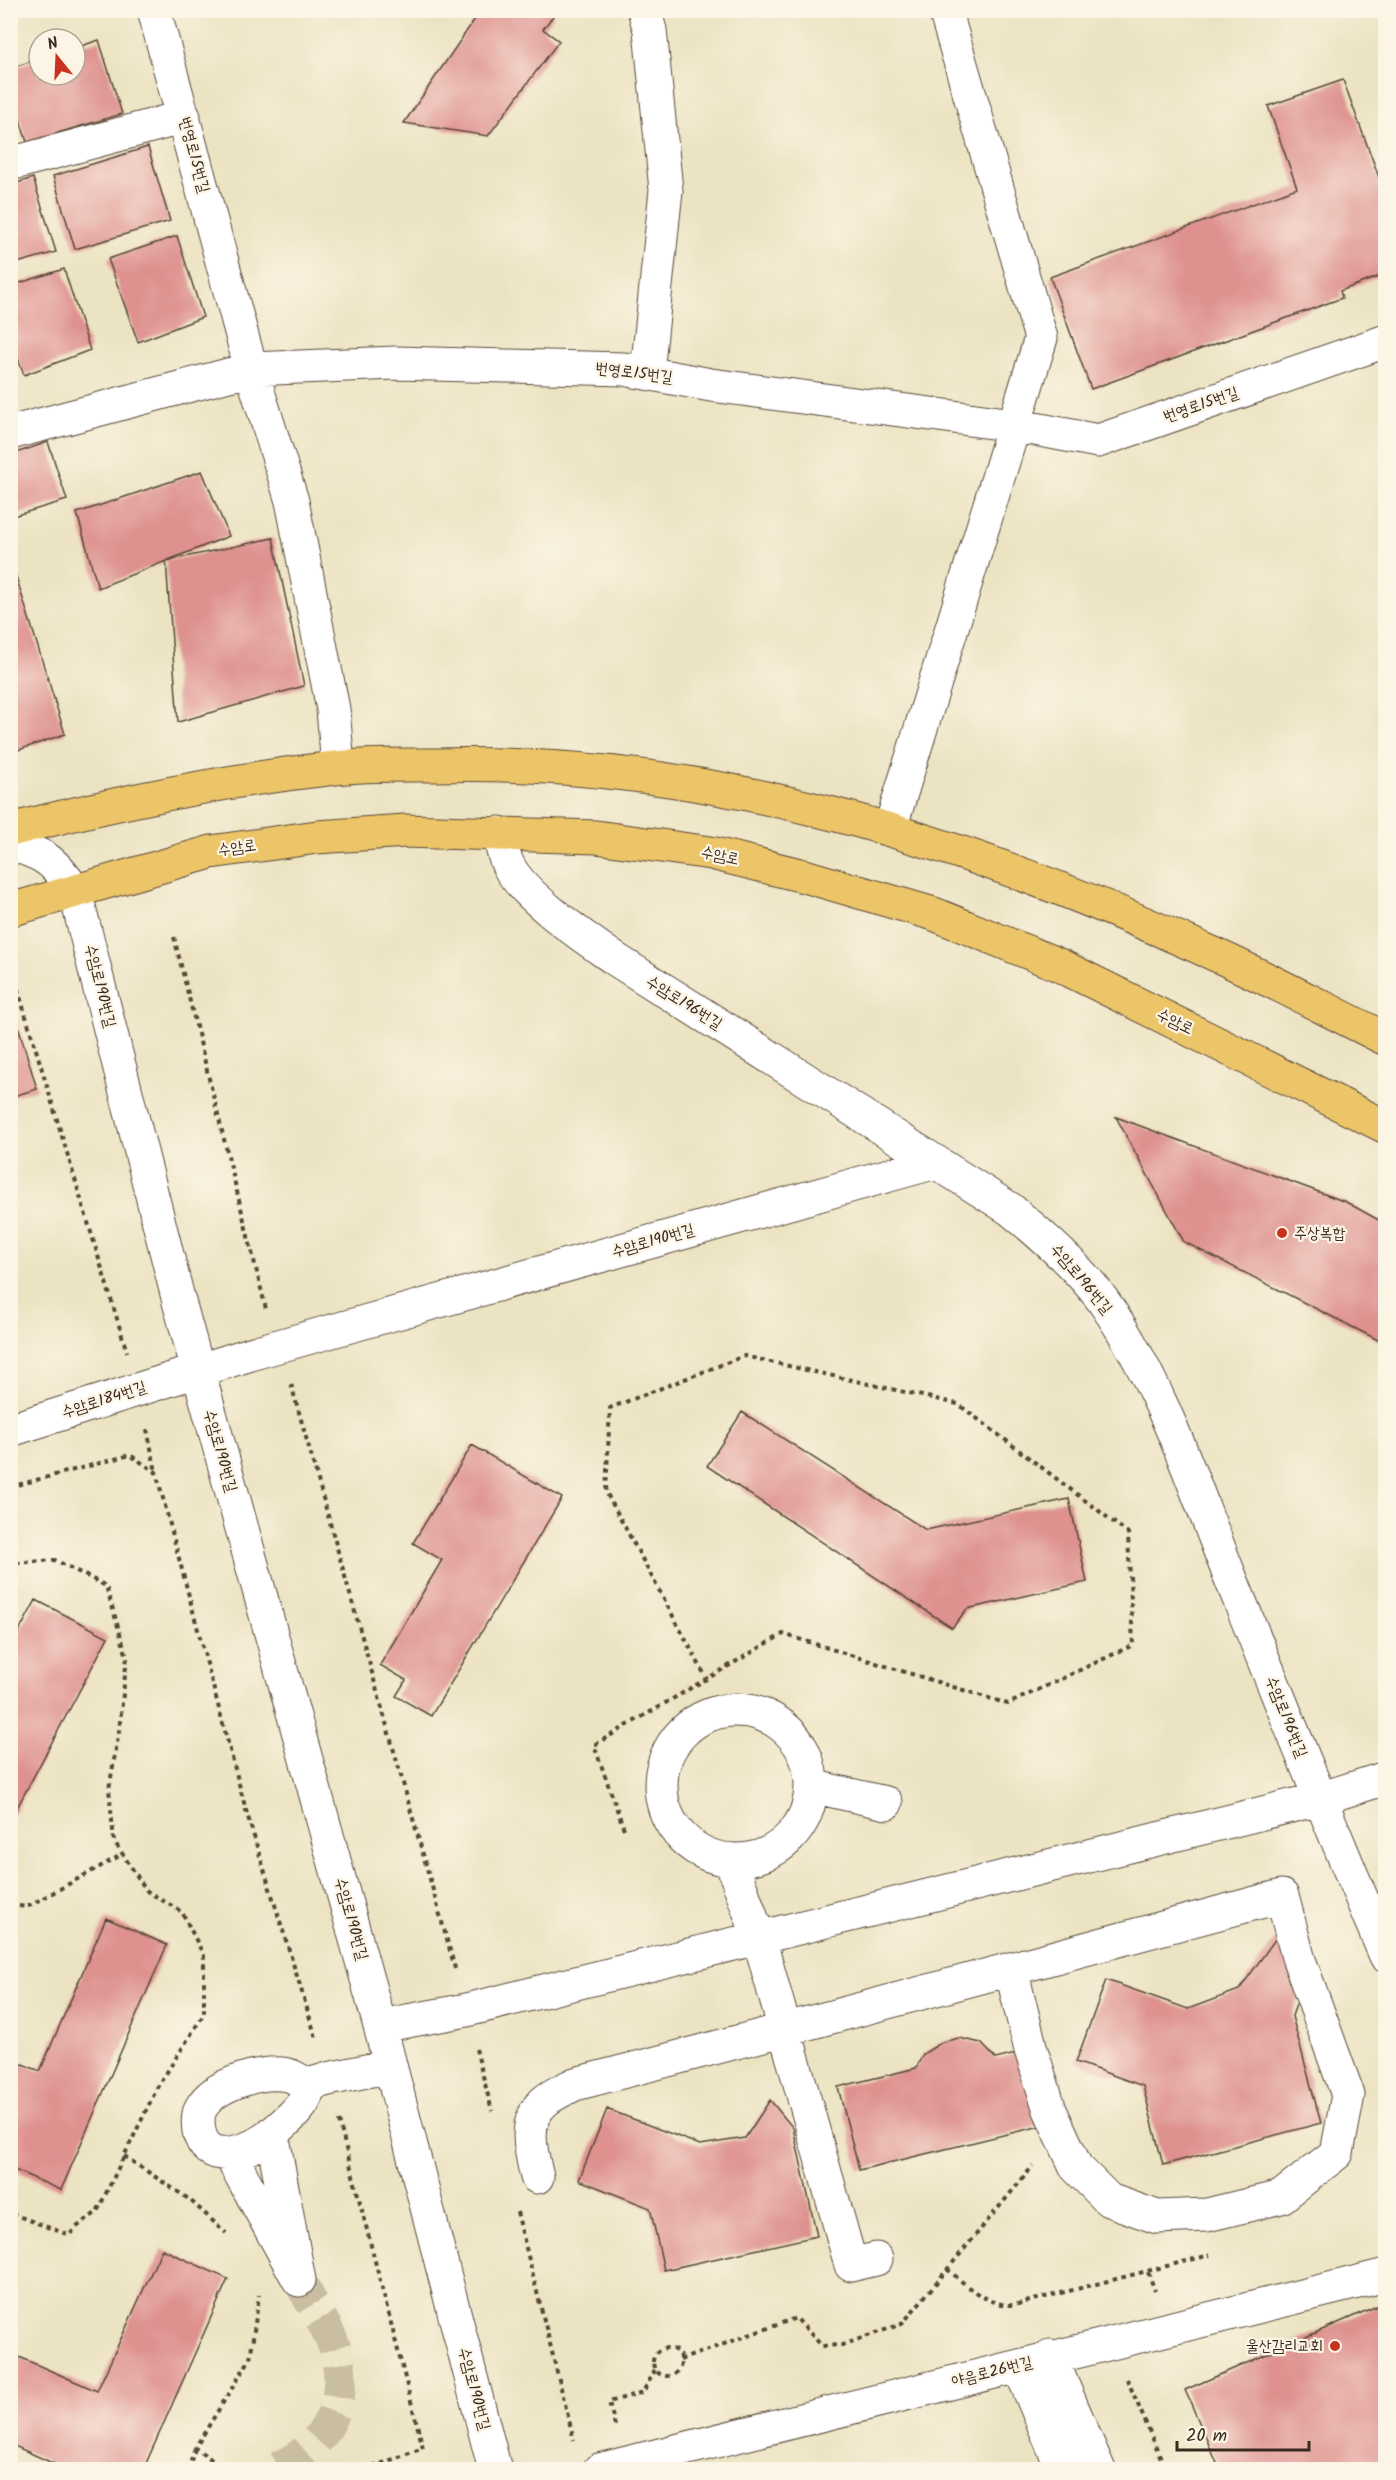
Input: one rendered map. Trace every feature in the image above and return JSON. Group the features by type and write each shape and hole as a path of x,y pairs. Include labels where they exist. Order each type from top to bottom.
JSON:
{"main road":[{"path":"10,830 58,817 198,787 338,767 490,763 589,768 718,787 819,809 949,846 1074,894 1207,951 1386,1039"},
{"name":"수암로","path":"10,910 211,852 317,837 405,831 596,837 711,854 808,877 934,915 1059,965 1386,1127"}],"street":[{"name":"번영로15번길","path":"154,10 251,369 292,501 333,709 338,767"},
{"path":"644,10 650,30 666,190 647,373"},
{"path":"890,830 1041,338 945,10"},
{"path":"10,164 184,117"},
{"name":"번영로15번길","path":"10,433 251,369 396,363 624,369 711,385 1014,425 1098,441 1386,341"},
{"name":"수암로196번길","path":"499,833 508,865 531,894 579,934 615,960 1019,1216 1052,1244 1106,1304 1140,1362 1173,1433 1319,1799 1386,1956"},
{"name":"수암로190번길","path":"10,844 36,852 57,866 75,891 198,1371 380,2026 495,2469"},
{"name":"수암로190번길","path":"198,1371 276,1347 936,1162"},
{"name":"수암로184번길","path":"10,1430 198,1371"},
{"path":"729,1710 754,1712 777,1722 795,1739 808,1761 811,1786 807,1810 795,1831 778,1848 756,1857 732,1861 707,1855 686,1842 670,1822 661,1799 660,1774 668,1750 684,1730 705,1716 729,1710"},
{"path":"380,2026 467,2010 1319,1799 1386,1778"},
{"path":"811,1786 886,1803"},
{"path":"732,1861 759,1938 851,2265 876,2259"},
{"path":"537,2177 529,2147 531,2122 544,2101 575,2084 784,2031 1011,1969 1282,1896 1298,1957 1348,2095 1337,2153 1281,2197 1207,2215 1157,2217 1109,2200 1077,2167 1050,2110 1031,2050 1011,1969"},
{"path":"318,2082 305,2100 265,2140 246,2149 223,2155 212,2151 204,2144 199,2132 198,2118 201,2108 215,2093 244,2079 265,2075 290,2075 318,2082 390,2066"},
{"path":"229,2153 299,2280 272,2133"},
{"name":"야음로26번길","path":"612,2466 1019,2366 1050,2356 1386,2275"},
{"path":"1050,2356 1099,2469"},
{"path":"1019,2366 1063,2469"}],"path":[{"path":"174,937 276,1347 285,1362 467,2010 492,2113"},
{"path":"15,980 139,1389 156,1472 318,2082 423,2448 364,2469"},
{"path":"624,1829 594,1745 783,1634 1008,1704 1133,1645 1128,1533 958,1404 744,1356 610,1408 606,1492 706,1679"},
{"path":"10,1487 130,1455 156,1472"},
{"path":"10,1570 17,1563 55,1560 106,1586 127,1657 119,1731 109,1789 114,1841 147,1891 182,1912 204,1956 204,2014 158,2086 97,2212 69,2235 10,2213"},
{"path":"10,1905 27,1907 123,1854"},
{"path":"680,2360 796,2318 822,2346 842,2345 902,2324 1060,2133"},
{"path":"124,2156 190,2200 232,2239"},
{"path":"515,2205 576,2446"},
{"path":"947,2269 987,2301 1000,2306 1014,2305 1205,2258 1215,2252"},
{"path":"188,2469 195,2448 250,2360 260,2297 257,2289"},
{"path":"1111,2343 1166,2469"},
{"path":"612,2466 609,2402 643,2392 655,2370 654,2357 660,2350 672,2350 680,2360 679,2369 672,2375 663,2375 655,2370"},
{"path":"195,2448 227,2469"}],"building":[{"path":"469,10 546,10 553,16 543,29 559,41 488,136 404,123 477,16"},
{"path":"99,40 122,114 27,142 10,89 10,68 27,63 27,87 87,87 87,44"},
{"path":"1343,80 1386,196 1386,274 1340,291 1342,298 1091,389 1050,277 1297,188 1268,106"},
{"path":"148,147 170,221 75,249 53,176"},
{"path":"33,178 56,252 10,265 10,185"},
{"path":"177,236 203,317 138,342 108,259"},
{"path":"64,269 90,350 24,375 10,336 10,286"},
{"path":"48,442 67,500 10,517 10,455"},
{"path":"202,471 229,536 98,588 77,513"},
{"path":"273,538 304,686 178,722 166,561"},
{"path":"10,557 65,734 10,753"},
{"path":"13,1009 37,1089 10,1097 10,1010"},
{"name":"주상복합","path":"1116,1117 1346,1202 1386,1224 1386,1344 1184,1242"},
{"path":"742,1412 926,1530 1069,1499 1087,1582 967,1609 952,1628 707,1466"},
{"path":"472,1445 562,1498 431,1716 396,1696 406,1680 380,1665 442,1560 413,1543"},
{"path":"36,1600 108,1637 10,1821 10,1648"},
{"path":"106,1918 167,1945 61,2190 10,2168 10,2059 40,2071"},
{"path":"1276,1938 1305,1979 1292,2016 1321,2123 1163,2165 1143,2086 1076,2062 1106,1980 1188,2009 1239,1990"},
{"path":"959,2038 981,2043 996,2059 1031,2050 1049,2124 859,2170 838,2087 916,2068 923,2054 942,2042"},
{"path":"770,2100 793,2128 817,2236 664,2270 650,2208 579,2180 607,2109 700,2145 745,2138"},
{"path":"162,2249 228,2279 143,2470 68,2470 10,2444 10,2353 97,2391"},
{"name":"울산감리교회","path":"1386,2302 1386,2470 1220,2470 1185,2390"}],"tunnel":[{"path":"277,2468 294,2460 320,2436 330,2421 339,2388 336,2351 299,2280"}],"place":[{"name":"주상복합","path":"1282,1233"},
{"name":"울산감리교회","path":"1335,2346"}]}
